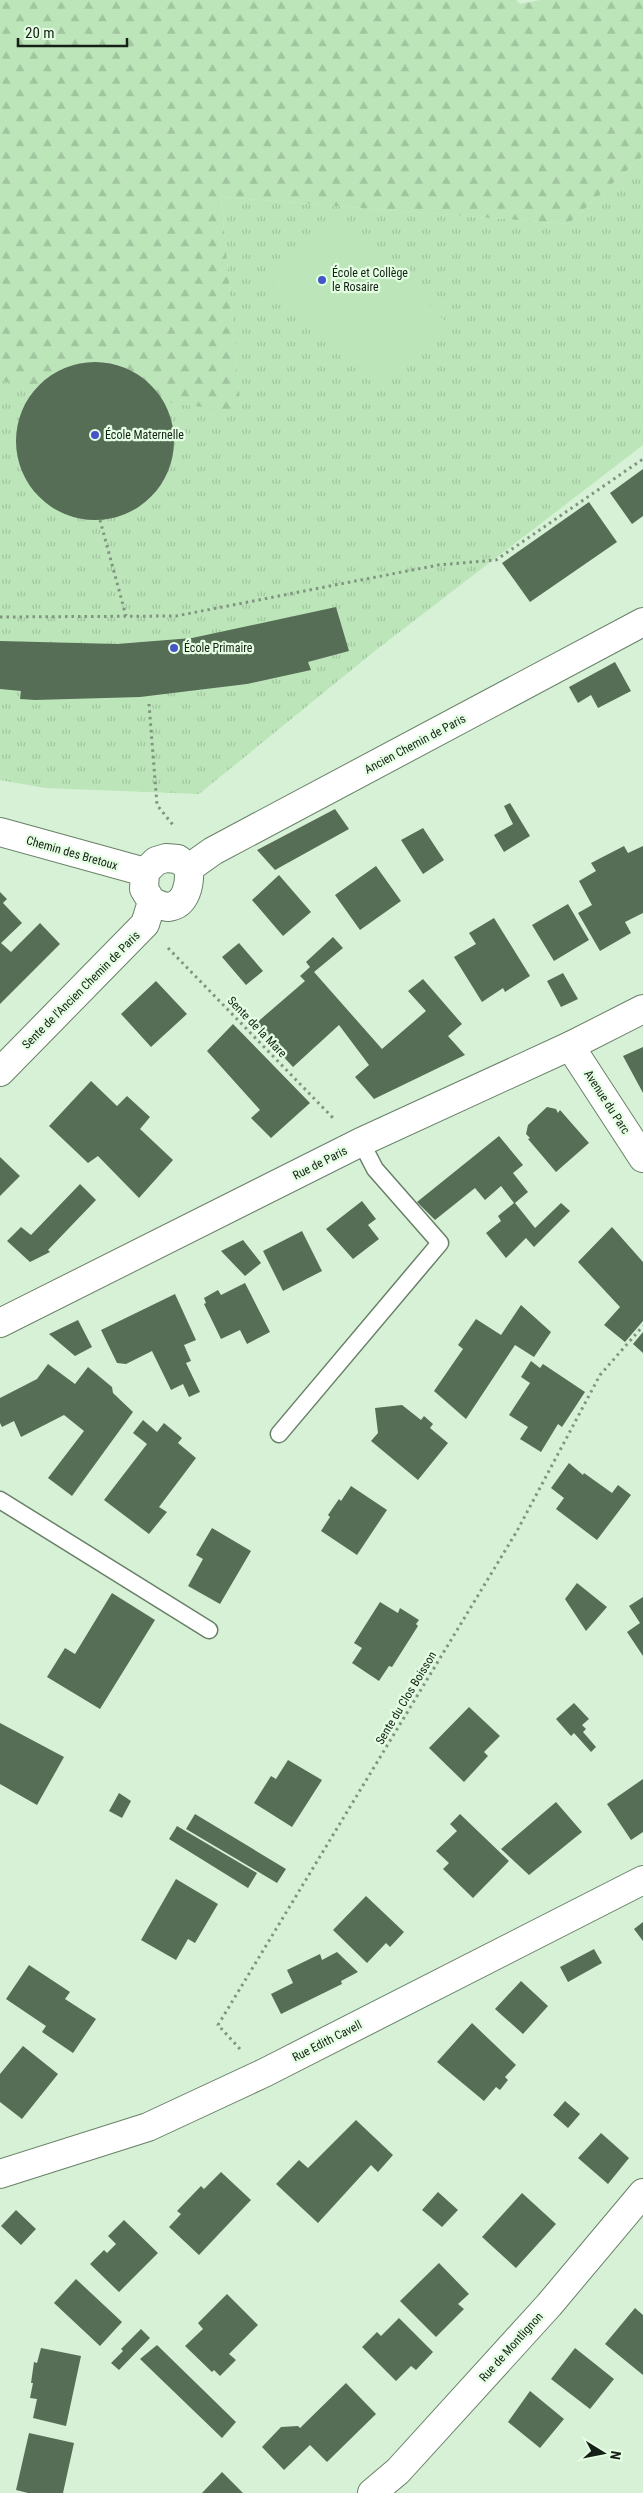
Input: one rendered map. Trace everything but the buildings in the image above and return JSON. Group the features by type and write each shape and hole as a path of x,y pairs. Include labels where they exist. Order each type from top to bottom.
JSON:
{"street":[{"name":"Ancien Chemin de Paris","path":"195,865 222,846 643,622"},
{"name":"Chemin des Bretoux","path":"0,832 145,872"},
{"path":"166,858 178,859 195,865 190,886 181,901 148,913 144,889 145,872 156,861 166,858"},
{"name":"Sente de l'Ancien Chemin de Paris","path":"0,1072 148,913"},
{"name":"Rue de Paris","path":"0,1323 355,1145 570,1046 643,1009"},
{"name":"Avenue du Parc","path":"570,1046 643,1158"},
{"name":"Rue Edith Cavell","path":"0,2174 148,2127 264,2073 643,1880"},
{"name":"Rue de Montlignon","path":"372,2493 398,2471 531,2324 643,2193"}],"lane":[{"path":"279,1434 440,1242 355,1145"},
{"path":"0,1500 209,1630"}],"path":[{"path":"0,617 176,616 438,565 496,560 643,459"},
{"path":"100,520 126,616"},
{"path":"150,704 157,805 195,865"},
{"name":"Sente de la Mare","path":"148,913 335,1120 355,1145"},
{"name":"Sente du Clos Boisson","path":"264,2073 218,2025 517,1531 600,1375 643,1326"}],"green space":[{"path":"0,0 516,0 520,4 540,0 643,0 643,156 568,224 221,197 241,412 0,381"},
{"path":"643,156 643,445 376,650 199,794 45,788 0,780 0,379 240,404 221,197 568,224"},
{"path":"336,211 445,321 377,388 269,279"}],"place":[{"name":"École et Collège le Rosaire","path":"322,280"},
{"name":"École Maternelle","path":"95,435"},
{"name":"École Primaire","path":"174,648"}]}
